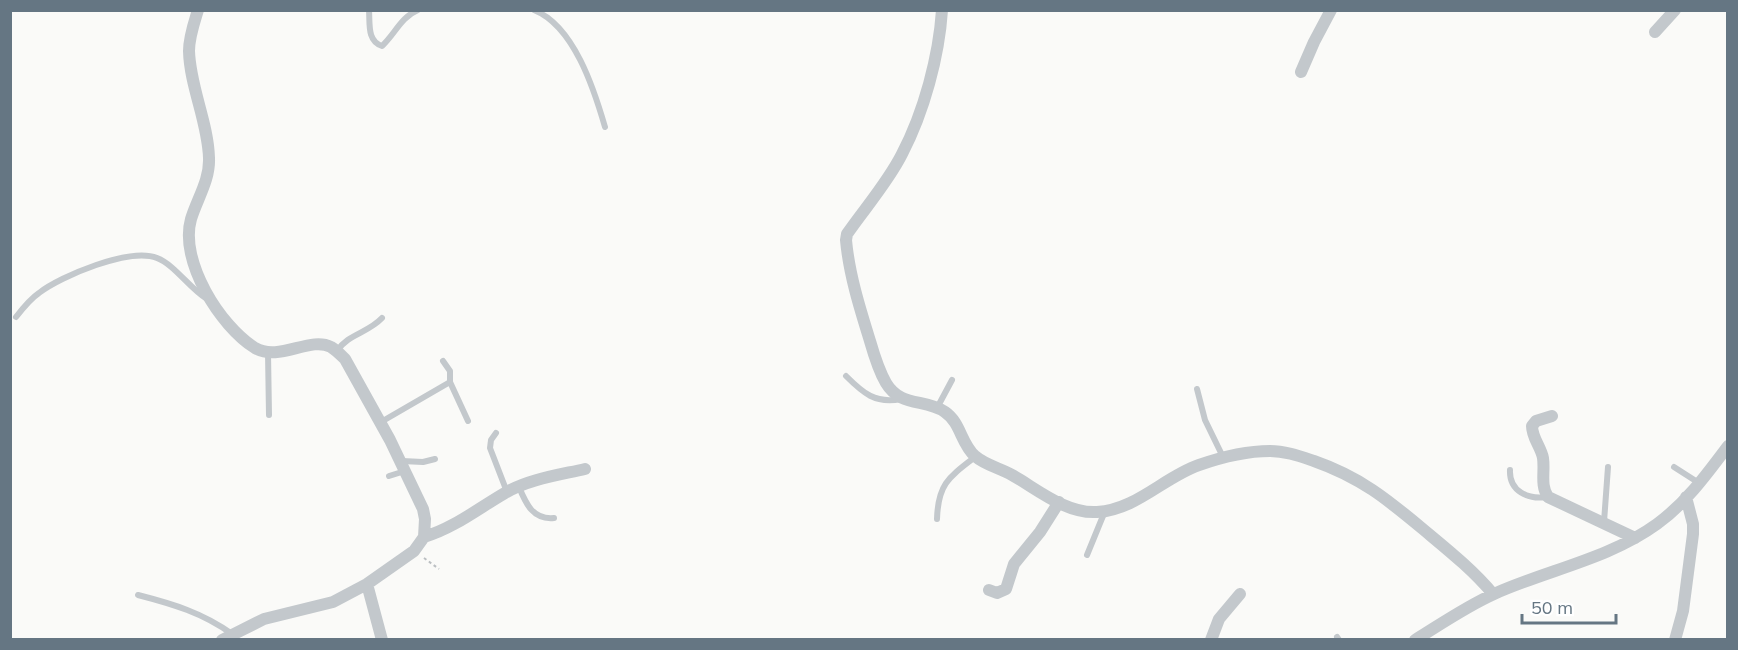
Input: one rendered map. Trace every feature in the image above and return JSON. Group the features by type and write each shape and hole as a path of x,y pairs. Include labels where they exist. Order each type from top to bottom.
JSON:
{"street":[{"path":"198,10 189,48 206,132 209,165 207,179 191,220 189,244 193,263 212,303 250,344 268,353 320,345 331,347 345,359 381,422 423,509 425,519 424,537 414,551 367,584 333,602 264,620 227,637"},
{"path":"942,10 935,59 910,138 902,156 847,234 846,240 860,311 887,386 901,399 937,408 946,413 958,426 964,441 976,457 1059,502 1083,511 1106,511 1139,498 1188,470 1223,458 1252,452 1283,452 1320,463 1359,480 1378,493 1470,569 1493,594"},
{"path":"1301,72 1331,10"},
{"path":"1655,32 1675,10"},
{"path":"1552,416 1536,421 1532,426 1532,432 1543,459 1543,487 1548,497 1635,538"},
{"path":"1415,639 1493,594 1607,551 1635,538 1658,523 1686,497 1700,483 1728,446"},
{"path":"424,537 442,531 513,489 585,469"},
{"path":"1675,639 1683,611 1693,534 1693,524 1686,497"},
{"path":"989,591 997,593 1006,589 1014,564 1040,532 1059,502"},
{"path":"367,584 382,639"},
{"path":"1211,639 1219,619 1240,594"}],"lane":[{"path":"369,10 371,38 376,44 382,46 396,27 412,12 418,10"},
{"path":"534,10 553,22 566,37 597,98 605,127"},
{"path":"16,317 33,298 58,282 93,266 142,256 164,262 198,294 212,303"},
{"path":"337,352 342,343 365,332 382,318"},
{"path":"268,353 269,415"},
{"path":"443,361 450,371 450,382 468,421"},
{"path":"846,376 868,395 879,400 901,399"},
{"path":"937,408 952,380"},
{"path":"381,422 450,382"},
{"path":"1197,389 1205,420 1223,458"},
{"path":"496,433 491,440 490,448 513,489 533,513 544,519 554,518"},
{"path":"937,519 941,489 948,478 976,457"},
{"path":"389,476 403,466 435,459"},
{"path":"1604,522 1608,467"},
{"path":"1674,467 1700,483"},
{"path":"1510,470 1512,484 1519,491 1534,498 1548,497"},
{"path":"1088,555 1106,511"},
{"path":"138,595 188,609 212,620 227,637"}],"path":[{"path":"414,551 439,570"}]}
